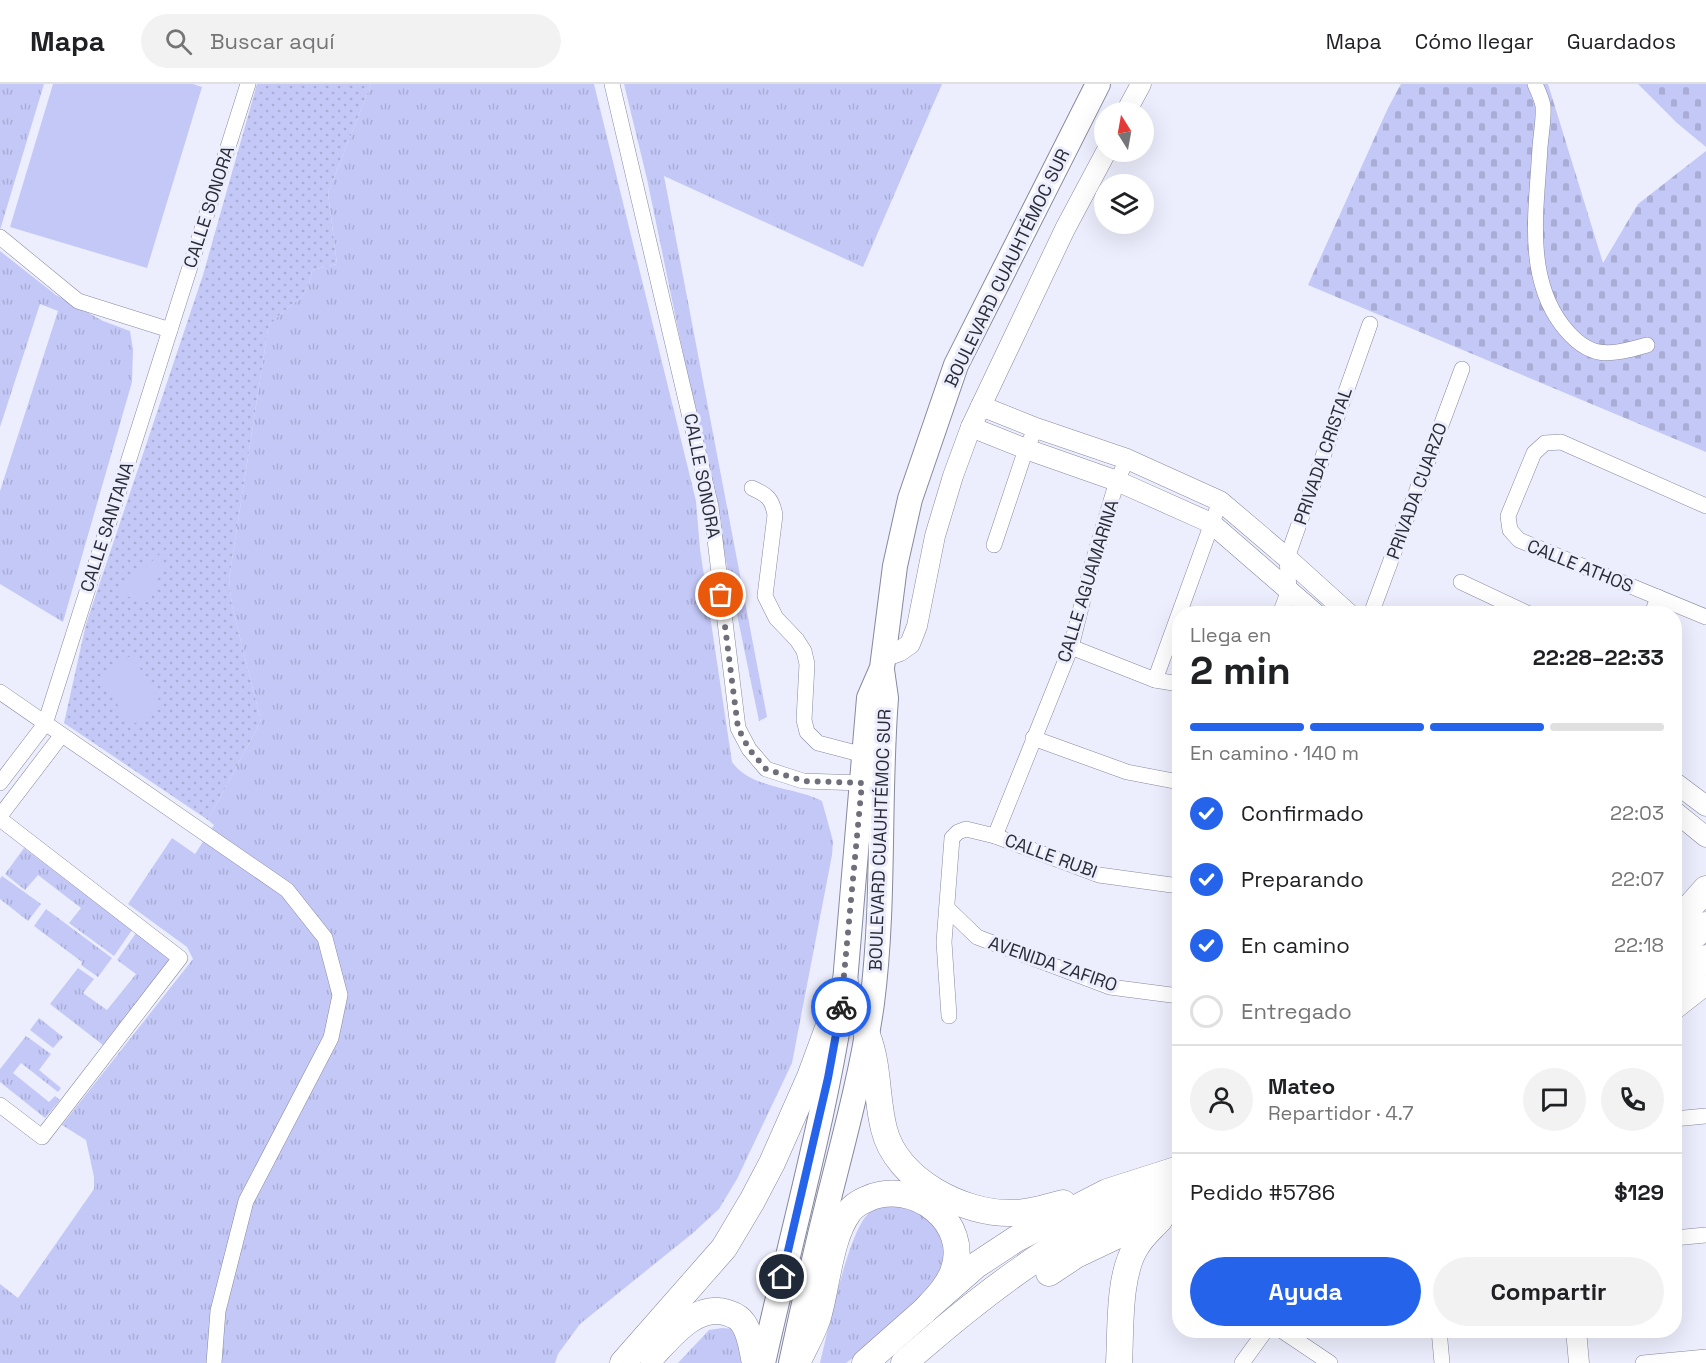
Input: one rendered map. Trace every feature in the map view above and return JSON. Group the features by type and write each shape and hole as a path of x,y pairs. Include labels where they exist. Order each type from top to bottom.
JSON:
{"highway":[{"path":"1682,916 1706,889"},
{"path":"1682,947 1706,925"},
{"path":"1682,978 1706,958"},
{"path":"623,1363 704,1273 724,1248 747,1210 772,1163 810,1077 844,982"},
{"path":"867,1035 874,1051 876,1090 884,1131 890,1146 901,1161 927,1186 945,1197 976,1209 1013,1214 1107,1192 1172,1172"},
{"path":"882,1363 999,1269 1047,1236 1080,1217 1172,1182"},
{"path":"865,1363 975,1266 1062,1213 1107,1192"},
{"path":"797,1363 818,1319 837,1238 844,1219 851,1209 873,1196 901,1193 915,1196 940,1215 949,1226 956,1256 953,1270 946,1287 923,1312"},
{"path":"904,1363 944,1328 1024,1268 1070,1238 1127,1210 1172,1203"},
{"path":"925,1363 969,1326 1076,1255 1172,1205"},
{"path":"1119,1363 1124,1285 1134,1249 1172,1206"},
{"path":"646,1363 686,1322 698,1315 722,1310 742,1321 747,1329 755,1363"}],"main road":[{"name":"BOULEVARD CUAUHTÉMOC SUR","path":"764,1363 828,1078 844,982 869,699 882,662 895,566 910,499 956,365 1098,84"},
{"name":"BOULEVARD CUAUHTÉMOC SUR","path":"791,1363 867,1035 876,965 880,871 886,698 882,662"}],"street":[{"name":"CALLE SONORA","path":"170,330 248,84"},
{"name":"CALLE SONORA","path":"612,84 711,507 738,728 749,749 766,769 803,781 862,783"},
{"path":"1132,102 1142,84"},
{"path":"1535,84 1543,106 1534,234 1539,275 1553,314 1575,342 1595,353 1620,353 1647,345"},
{"path":"882,662 910,644 917,626 935,536 971,427 1065,229 1101,162"},
{"path":"0,237 78,301 170,330"},
{"name":"PRIVADA CRISTAL","path":"1289,590 1287,558 1370,324"},
{"name":"CALLE SANTANA","path":"0,783 45,724 170,330"},
{"name":"PRIVADA CUARZO","path":"1374,606 1462,369"},
{"path":"981,406 1036,428 1127,459 1220,501 1340,606"},
{"path":"971,427 1117,481 1211,523 1307,606"},
{"path":"994,545 1026,449 1036,428"},
{"name":"CALLE ATHOS","path":"1680,606 1518,540 1510,530 1508,516 1534,453 1545,443 1561,442 1706,506"},
{"name":"CALLE AGUAMARINA","path":"994,836 1071,647 1091,568 1117,481 1127,459"},
{"path":"752,488 768,496 773,503 775,515 765,596 776,618 804,651 807,664 804,720 807,732 818,743 864,754"},
{"path":"1181,606 1220,501"},
{"path":"1461,582 1512,606"},
{"path":"1283,606 1289,590"},
{"path":"1655,606 1658,597"},
{"name":"CALLE ATHOS","path":"1682,607 1706,617"},
{"path":"1155,680 1172,632"},
{"path":"1071,647 1155,680 1172,683"},
{"path":"0,692 287,890 326,938 340,995 331,1038 246,1201 218,1311 214,1363"},
{"path":"0,1105 42,1137 180,958 0,818 61,736"},
{"path":"1033,738 1127,772 1172,781"},
{"path":"1682,788 1700,801 1682,810"},
{"path":"1682,819 1706,837"},
{"path":"949,1016 944,942 952,838 958,832 966,829 994,836"},
{"name":"CALLE RUBI","path":"994,836 1099,875 1172,885"},
{"name":"AVENIDA ZAFIRO","path":"947,908 977,937 1110,987 1172,995"},
{"path":"1682,1004 1706,985"},
{"path":"1682,1118 1706,1116"},
{"path":"1682,1237 1706,1235"},
{"path":"1242,1363 1260,1338"},
{"path":"1293,1338 1330,1363"},
{"path":"1440,1338 1442,1363"},
{"path":"1576,1338 1579,1363"},
{"path":"1643,1363 1706,1357"}],"green space":[{"path":"0,84 44,84 0,230"},
{"path":"53,84 193,84 202,87 147,268 10,227"},
{"path":"257,84 371,84 328,193 337,264 312,270 306,291 274,320 268,329 229,579 232,606 261,721 208,820 64,723 86,624 203,275"},
{"path":"371,84 594,84 696,501 700,549 732,762 750,778 822,801 833,841 792,1063 737,1179 719,1209 693,1233 580,1324 558,1354 555,1363 0,1363 0,1284 18,1298 94,1189 94,1177 86,1140 62,1125 193,959 187,947 128,904 172,838 195,854 214,825 208,820 261,721 232,606 229,579 268,329 274,320 306,291 312,270 337,264 328,193"},
{"path":"624,84 942,84 863,267 664,176 767,717 759,721 647,179"},
{"path":"1401,84 1548,84 1603,263 1638,204 1706,151 1706,452 1308,285"},
{"path":"1638,84 1706,84 1706,147 1677,123"},
{"path":"0,251 56,295 103,321 130,331 133,350 132,382 63,622 0,584 0,491 58,311 40,304 0,427"},
{"path":"167,548 150,603 116,593"},
{"path":"132,655 163,707 130,726 100,675"},
{"path":"24,848 132,930 114,956 69,923 81,908 38,875 25,890 5,874"},
{"path":"2,876 41,904 28,921 0,899"},
{"path":"46,909 112,958 98,977 34,926"},
{"path":"136,933 170,959 103,1045 50,1004 78,968 94,979 83,993 107,1010 136,974 117,960"},
{"path":"39,1018 63,1037 53,1048 30,1030"},
{"path":"26,1036 51,1054 39,1070 61,1088 58,1092 21,1063 13,1073 49,1102 55,1096 60,1100 45,1118 0,1082 0,1069"},
{"path":"904,1203 945,1230 949,1261 921,1308 846,1363 820,1363 846,1260 861,1223 869,1213 881,1205"},
{"path":"734,1329 749,1363 678,1363 709,1330"}],"way so far":[{"path":"721,595 738,728 749,749 766,769 803,781 862,783 841,1007"}],"route":[{"path":"782,1277 833,1058 841,1007"}]}
